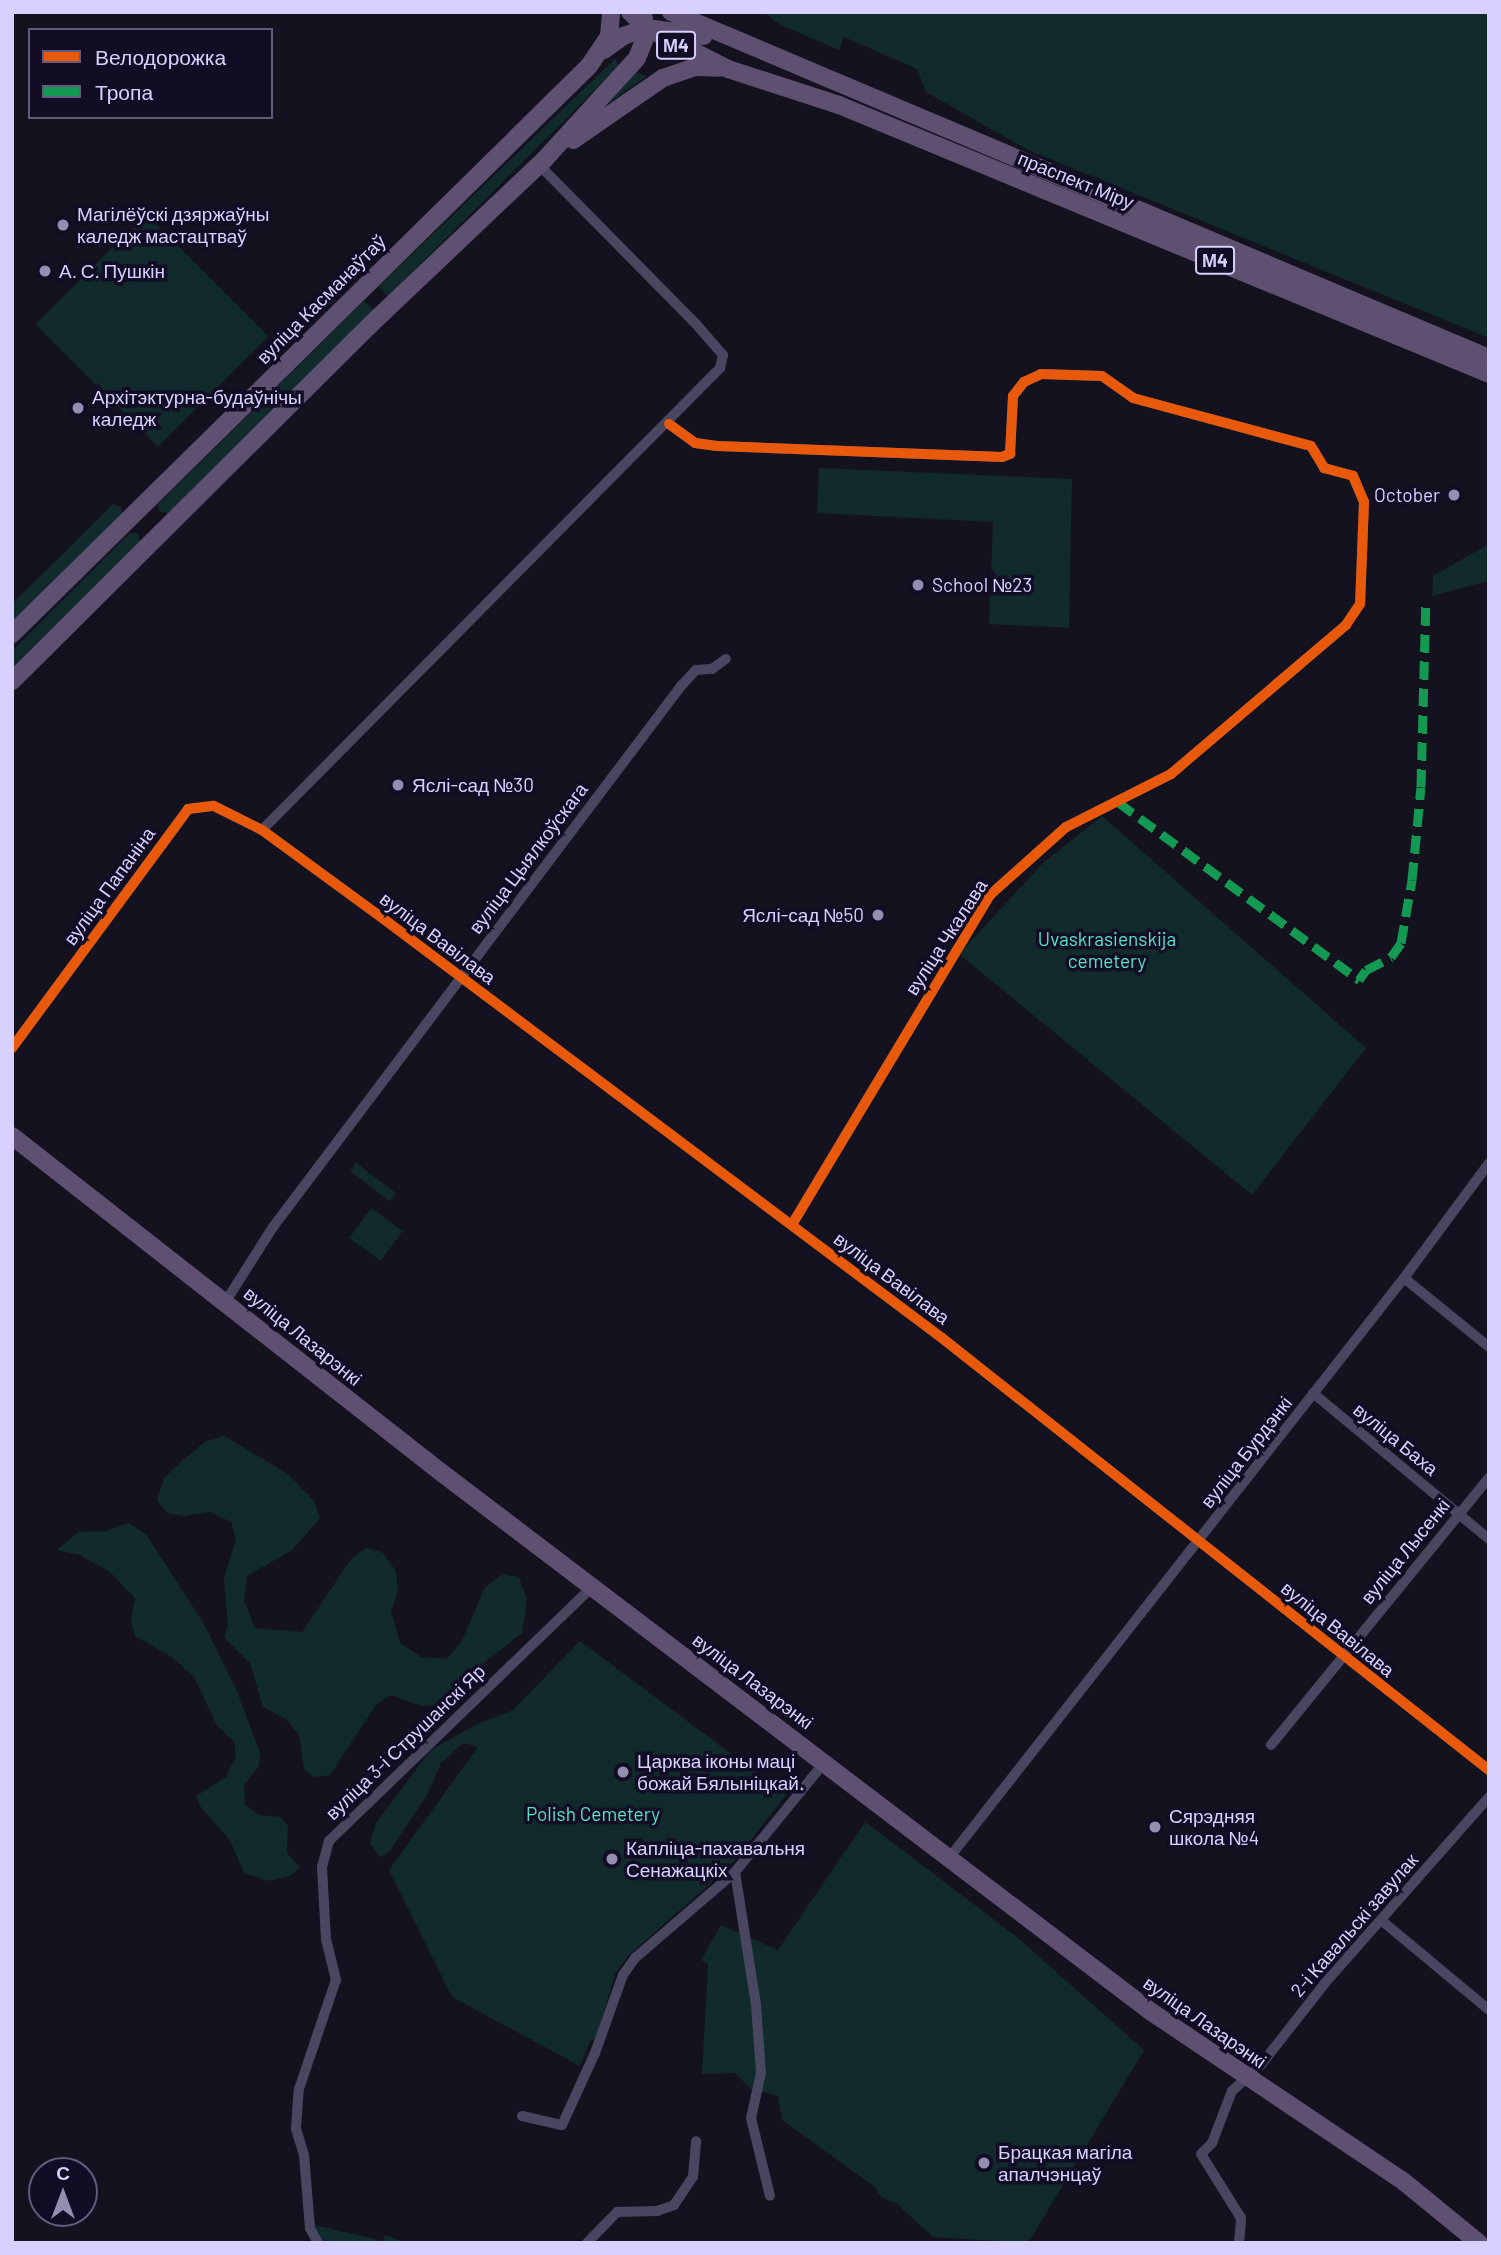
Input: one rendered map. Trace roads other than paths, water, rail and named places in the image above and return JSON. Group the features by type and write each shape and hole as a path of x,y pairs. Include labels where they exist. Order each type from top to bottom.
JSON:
{"main road":[{"name":"вуліца Касманаўтаў","path":"600,54 609,36 611,12"},
{"name":"праспект Міру","path":"630,12 728,69 839,105 1489,374"},
{"name":"праспект Міру","path":"671,12 737,44 1489,358"},
{"name":"вуліца Касманаўтаў","path":"12,634 600,54 645,20"},
{"path":"12,681 369,326 541,162 626,71 641,48 645,20 737,44"},
{"path":"600,54 625,47 632,55 626,71"},
{"path":"541,162 663,78 695,67 728,69"},
{"name":"вуліца Лазарэнкі","path":"12,1136 949,1858 1247,2078 1403,2181 1479,2243"}],"street":[{"path":"262,830 669,424 720,368 723,355 541,162"},
{"name":"вуліца Чкалава","path":"669,424 695,443 718,446 1002,457 1010,454 1013,396 1024,382 1041,374 1102,376 1133,398 1311,446 1324,468 1353,476 1364,502 1360,604 1346,625 1313,658 1171,774 1066,827 990,895 792,1224"},
{"name":"вуліца Цыялкоўскага","path":"226,1301 273,1227 681,686 696,670 712,669 726,659"},
{"name":"вуліца Папаніна","path":"12,1048 188,810 214,806 262,830"},
{"name":"вуліца Вавілава","path":"262,830 462,977 629,1107 792,1224 1201,1539 1342,1657 1489,1770"},
{"name":"вуліца Бурдэнкі","path":"949,1858 1404,1278 1489,1163"},
{"path":"1404,1278 1489,1347"},
{"name":"вуліца Баха","path":"1312,1394 1489,1539"},
{"name":"вуліца Лысенкі","path":"1270,1745 1489,1478"},
{"name":"вуліца 3-і Струшанскі Яр","path":"318,2243 310,2228 304,2155 296,2128 299,2089 336,1980 326,1939 321,1867 329,1840 593,1586"},
{"path":"522,2116 562,2125 585,2080 623,1975 635,1958 735,1872 824,1763"},
{"name":"2-і Кавальскі завулак","path":"1239,2243 1241,2218 1202,2154 1212,2143 1232,2091 1247,2078 1489,1797"},
{"path":"735,1872 756,2005 761,2073 751,2118 770,2196"},
{"path":"1381,1920 1489,2010"},
{"path":"587,2243 617,2212 657,2211 674,2205 693,2177 696,2141"}],"place":[{"name":"Магілёўскі дзяржаўны каледж мастацтваў","path":"63,225"},
{"name":"А. С. Пушкін","path":"45,271"},
{"name":"Архітэктурна-будаўнічы каледж","path":"78,408"},
{"name":"October","path":"1454,495"},
{"name":"School №23","path":"918,585"},
{"name":"Яслі-сад №30","path":"398,785"},
{"name":"Яслі-сад №50","path":"878,915"},
{"name":"Царква іконы маці божай Бялыніцкай.","path":"623,1772"},
{"name":"Сярэдняя школа №4","path":"1155,1827"},
{"name":"Капліца-пахавальня Сенажацкіх","path":"612,1859"},
{"name":"Брацкая магіла апалчэнцаў","path":"984,2163"}],"park label":[{"name":"Uvaskrasienskija cemetery","path":"1107,950"},
{"name":"Polish Cemetery","path":"593,1814"}]}
